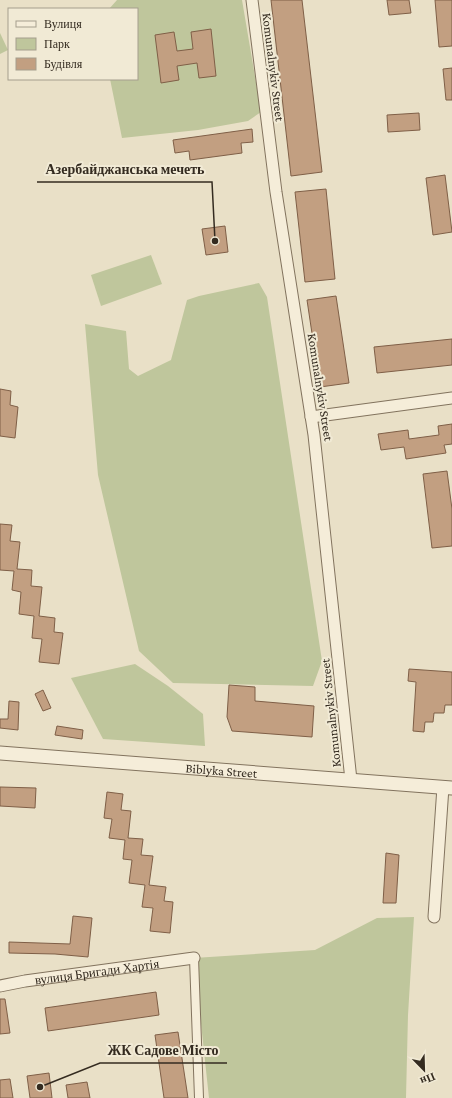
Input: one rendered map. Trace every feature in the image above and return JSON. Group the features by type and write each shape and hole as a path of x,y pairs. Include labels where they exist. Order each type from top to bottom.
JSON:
{"street":[{"name":"Komunalnykiv Street","path":"252,0 276,192 312,417 351,780"},
{"path":"312,417 452,398"},
{"name":"Biblyka Street","path":"0,754 448,788"},
{"path":"434,917 448,788"},
{"path":"194,958 199,1098"},
{"name":"вулиця Бригади Хартія","path":"0,986 25,981 194,958"}],"green space":[{"path":"117,0 242,0 261,112 248,121 198,130 122,138 110,80 138,80 138,8 110,8"},
{"path":"0,33 8,50 0,54"},
{"path":"151,255 162,284 101,306 91,275"},
{"path":"259,283 267,297 322,661 313,686 173,683 139,651 98,475 85,324 126,331 129,369 138,376 171,360 187,300"},
{"path":"135,664 168,686 203,714 205,746 103,739 71,678"},
{"path":"414,917 408,1015 406,1098 209,1098 194,958 315,950 377,918"}],"building":[{"path":"271,0 302,0 322,172 291,176"},
{"path":"387,0 409,0 411,13 389,15"},
{"path":"435,0 452,0 452,46 439,47"},
{"path":"211,29 216,76 199,78 197,63 177,66 179,80 161,83 155,35 174,32 177,51 193,49 191,32"},
{"path":"452,68 452,100 446,100 443,69"},
{"path":"419,113 420,130 388,132 387,115"},
{"path":"252,129 253,142 241,143 242,153 190,160 189,151 175,153 173,140"},
{"path":"445,175 452,232 433,235 426,178"},
{"path":"326,189 335,279 305,282 295,192"},
{"path":"225,226 228,252 206,255 202,229"},
{"path":"336,296 349,383 320,387 307,300"},
{"path":"452,339 452,365 377,373 374,347"},
{"path":"0,389 11,391 10,405 18,407 15,438 0,436"},
{"path":"452,424 452,444 444,445 446,453 406,459 404,447 381,450 378,434 408,430 409,439 439,435 438,426"},
{"path":"447,471 452,509 452,546 432,548 423,474"},
{"path":"0,524 12,525 10,541 20,542 17,569 32,570 31,586 42,587 39,616 55,618 54,632 63,633 59,664 39,662 42,639 32,638 34,616 19,614 21,592 12,590 14,571 0,570"},
{"path":"409,669 452,672 452,705 445,705 444,713 434,713 433,722 425,722 424,732 413,731 416,682 408,681"},
{"path":"229,685 255,687 255,701 314,706 312,737 232,731 227,717"},
{"path":"43,690 51,708 43,711 35,694"},
{"path":"9,701 19,702 18,730 0,728 0,719 8,719"},
{"path":"57,726 83,730 82,739 55,735"},
{"path":"0,787 36,788 35,808 0,806"},
{"path":"107,792 123,794 121,810 131,811 128,838 143,839 141,855 153,856 149,885 166,887 164,901 173,902 170,933 150,931 153,908 142,907 145,885 129,883 132,860 123,859 125,840 109,838 112,819 104,818"},
{"path":"386,853 399,855 396,903 383,903"},
{"path":"73,916 92,918 88,957 55,954 9,953 9,942 70,944"},
{"path":"156,992 159,1015 48,1031 45,1008"},
{"path":"0,999 5,999 10,1033 0,1034"},
{"path":"178,1032 188,1098 164,1098 155,1035"},
{"path":"49,1073 52,1098 30,1098 27,1076"},
{"path":"10,1079 13,1098 0,1098 0,1080"},
{"path":"87,1082 90,1098 68,1098 66,1085"}],"place":[{"name":"Азербайджанська мечеть","path":"215,241"},
{"name":"ЖК Садове Місто","path":"40,1087"}]}
